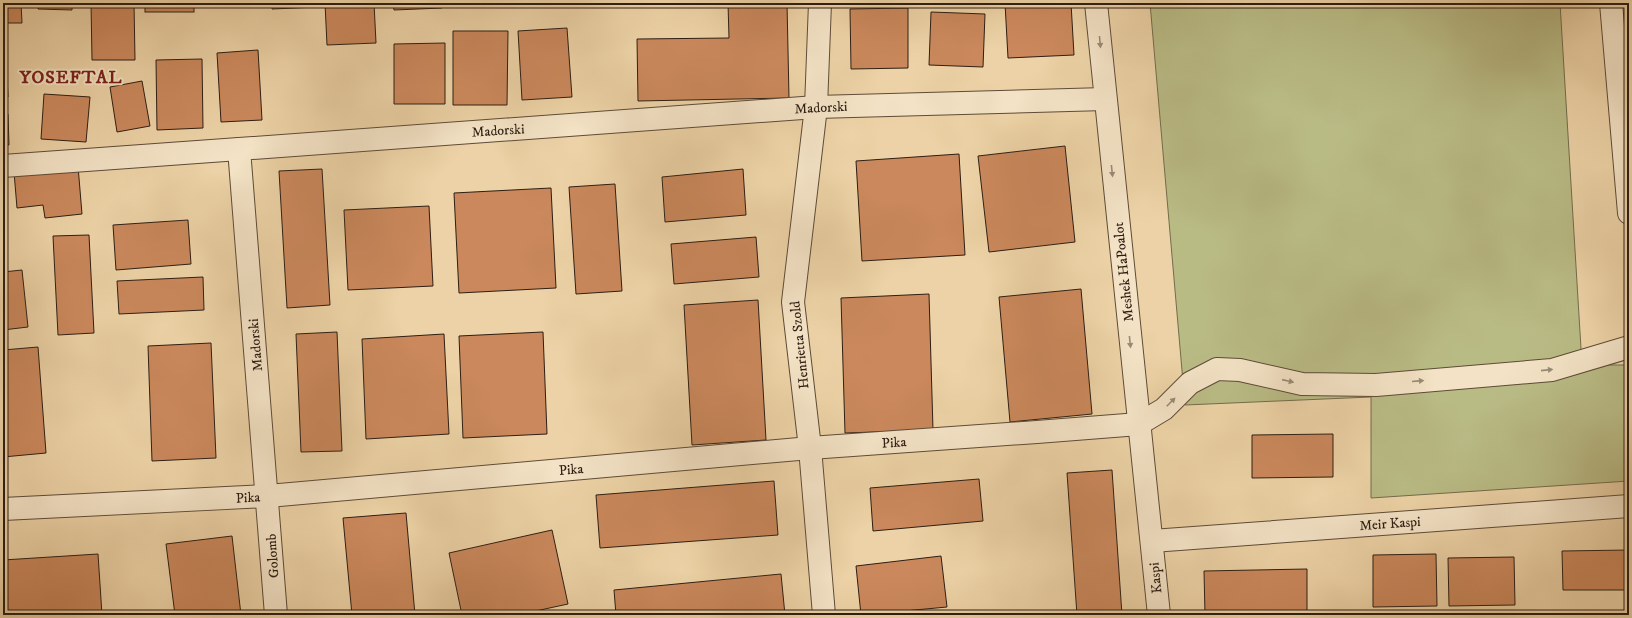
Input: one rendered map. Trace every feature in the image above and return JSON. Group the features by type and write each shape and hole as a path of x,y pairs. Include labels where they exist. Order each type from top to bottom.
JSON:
{"street":[{"name":"Henrietta Szold","path":"820,3 816,107 793,302 810,448 824,615"},
{"name":"Meshek HaPoalot","path":"1096,3 1152,541"},
{"path":"1611,3 1621,28 1629,213"},
{"name":"Madorski","path":"268,496 239,149 816,107 1105,99"},
{"path":"3,166 239,149"},
{"path":"1139,424 1164,409 1190,383 1216,369 1240,370 1302,384 1376,385 1552,370 1629,347"},
{"name":"Pika","path":"3,510 268,496 810,448 1139,424"},
{"name":"Golomb","path":"268,496 276,615"},
{"name":"Meir Kaspi","path":"1152,541 1629,506"},
{"name":"Kaspi","path":"1152,541 1159,615"}],"green space":[{"path":"1150,3 1560,3 1582,365 1626,365 1629,402 1629,481 1371,498 1371,397 1185,405"}],"building":[{"path":"3,3 21,3 22,23 3,23"},
{"path":"38,3 72,3 72,10 38,9"},
{"path":"91,3 134,3 135,60 92,60"},
{"path":"145,3 194,3 194,12 145,12"},
{"path":"208,3 252,3 252,5 208,6"},
{"path":"272,3 317,3 317,7 272,9"},
{"path":"325,3 374,3 376,43 327,45"},
{"path":"393,3 441,3 442,8 394,10"},
{"path":"728,3 787,3 789,98 638,101 637,39 729,38"},
{"path":"1005,3 1071,3 1074,55 1008,58"},
{"path":"908,8 908,68 851,69 850,9"},
{"path":"931,12 985,14 983,67 929,65"},
{"path":"567,28 572,97 522,100 518,31"},
{"path":"453,31 508,31 507,105 453,105"},
{"path":"445,43 445,104 394,104 394,44"},
{"path":"258,50 262,120 221,122 217,53"},
{"path":"3,56 6,56 8,97 3,98"},
{"path":"202,59 203,128 157,130 156,60"},
{"path":"142,81 150,126 117,132 110,87"},
{"path":"44,94 90,97 86,142 41,139"},
{"path":"3,114 8,114 9,145 3,145"},
{"path":"1065,146 1075,242 989,252 978,156"},
{"path":"959,154 965,255 862,261 856,161"},
{"path":"78,166 82,214 45,218 43,205 17,208 14,172"},
{"path":"322,169 330,305 287,308 279,171"},
{"path":"743,169 746,215 665,222 662,177"},
{"path":"615,184 622,291 576,294 569,187"},
{"path":"551,188 556,288 459,293 454,193"},
{"path":"429,206 433,286 348,290 344,210"},
{"path":"188,220 191,264 116,270 113,225"},
{"path":"89,235 94,333 58,335 53,236"},
{"path":"756,237 759,277 674,284 671,244"},
{"path":"22,270 28,327 3,330 3,272"},
{"path":"203,277 204,310 119,314 117,281"},
{"path":"1081,289 1092,414 1010,422 999,297"},
{"path":"929,294 933,430 845,433 841,298"},
{"path":"758,300 766,440 692,445 684,305"},
{"path":"337,332 342,451 301,452 296,334"},
{"path":"543,332 547,434 463,438 459,336"},
{"path":"444,334 449,434 366,439 362,339"},
{"path":"211,343 216,458 152,461 148,346"},
{"path":"38,347 46,453 3,457 3,350"},
{"path":"1333,434 1333,477 1252,478 1252,435"},
{"path":"1112,470 1122,615 1077,615 1067,473"},
{"path":"979,479 983,521 873,531 870,488"},
{"path":"774,481 778,535 600,548 596,495"},
{"path":"406,513 415,615 352,615 343,518"},
{"path":"552,530 568,604 517,615 462,615 449,553"},
{"path":"232,536 241,615 175,615 166,544"},
{"path":"1629,550 1629,590 1563,590 1562,551"},
{"path":"98,554 102,615 3,615 3,560"},
{"path":"1436,554 1437,606 1373,607 1373,555"},
{"path":"941,556 947,607 861,615 856,566"},
{"path":"1514,557 1515,605 1449,606 1448,558"},
{"path":"1307,569 1307,615 1205,615 1204,571"},
{"path":"781,574 785,615 616,615 614,590"}],"district":[{"name":"YOSEFTAL","path":"71,77"}]}
